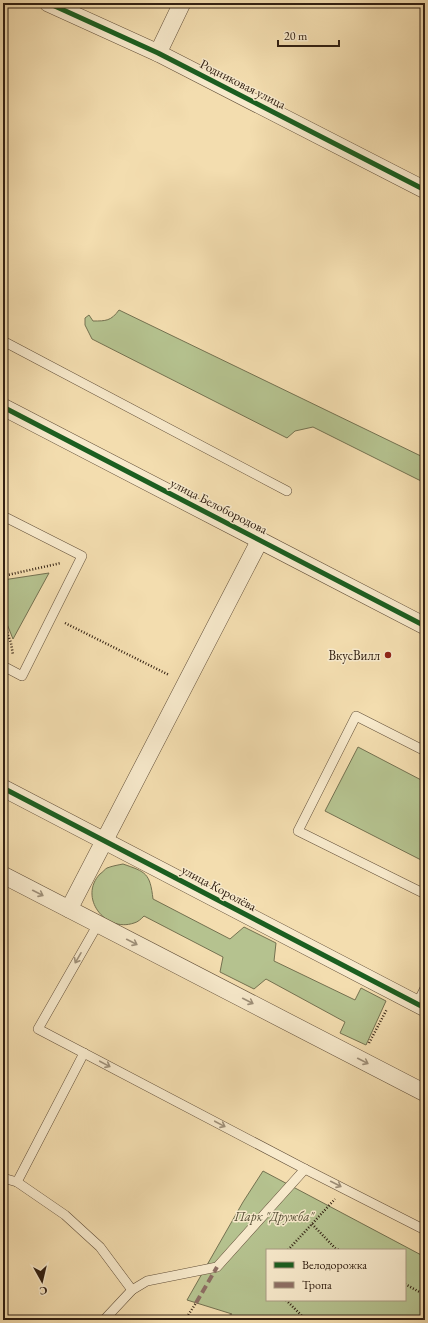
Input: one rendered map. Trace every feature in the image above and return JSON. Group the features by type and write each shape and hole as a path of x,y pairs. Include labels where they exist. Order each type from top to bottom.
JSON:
{"street":[{"name":"Родниковая улица","path":"48,3 158,53 425,190"},
{"path":"158,53 182,3"},
{"name":"улица Белобородова","path":"3,406 425,626"},
{"path":"69,909 260,540"},
{"name":"улица Королёва","path":"3,788 421,1006"},
{"path":"3,875 425,1093"}],"lane":[{"path":"3,341 288,491"},
{"path":"3,516 82,556 22,676 3,666"},
{"path":"425,751 356,716 298,831 425,894"},
{"path":"98,924 38,1029 425,1230"},
{"path":"421,1006 425,988"},
{"path":"17,1182 84,1053"},
{"path":"104,1320 132,1290 148,1281 217,1267 305,1169"},
{"path":"3,1178 17,1182 65,1215 100,1247 132,1290"}],"path":[{"path":"3,576 68,561 79,555"},
{"path":"52,616 186,684"},
{"path":"3,621 13,651 13,672"},
{"path":"360,1060 395,992"},
{"path":"289,1249 345,1189"},
{"path":"312,1224 337,1249"},
{"path":"406,1284 425,1294"},
{"path":"287,1301 306,1320"},
{"path":"185,1320 196,1303"}],"green space":[{"path":"119,310 425,458 425,483 313,427 295,431 287,438 92,339 85,325 85,318 89,315 93,321 105,320 111,318"},
{"path":"49,573 13,639 3,614 3,580"},
{"path":"358,747 425,782 425,862 325,811"},
{"path":"123,864 137,869 146,875 152,890 153,899 230,939 244,927 276,943 274,961 355,1000 361,988 386,1001 366,1045 340,1033 345,1022 266,979 254,989 220,972 223,957 144,916 135,923 123,925 113,923 105,918 98,911 93,902 92,893 94,883 106,868"},
{"name":"Парк \"Дружба\"","path":"263,1171 425,1257 425,1320 219,1320 232,1314 187,1300 243,1202"}],"marked path":[{"path":"196,1303 217,1267"}],"cycle path":[{"path":"48,3 158,53 425,190"},
{"path":"3,407 425,626"},
{"path":"3,788 425,1008"}],"place":[{"name":"ВкусВилл","path":"388,655"}]}
